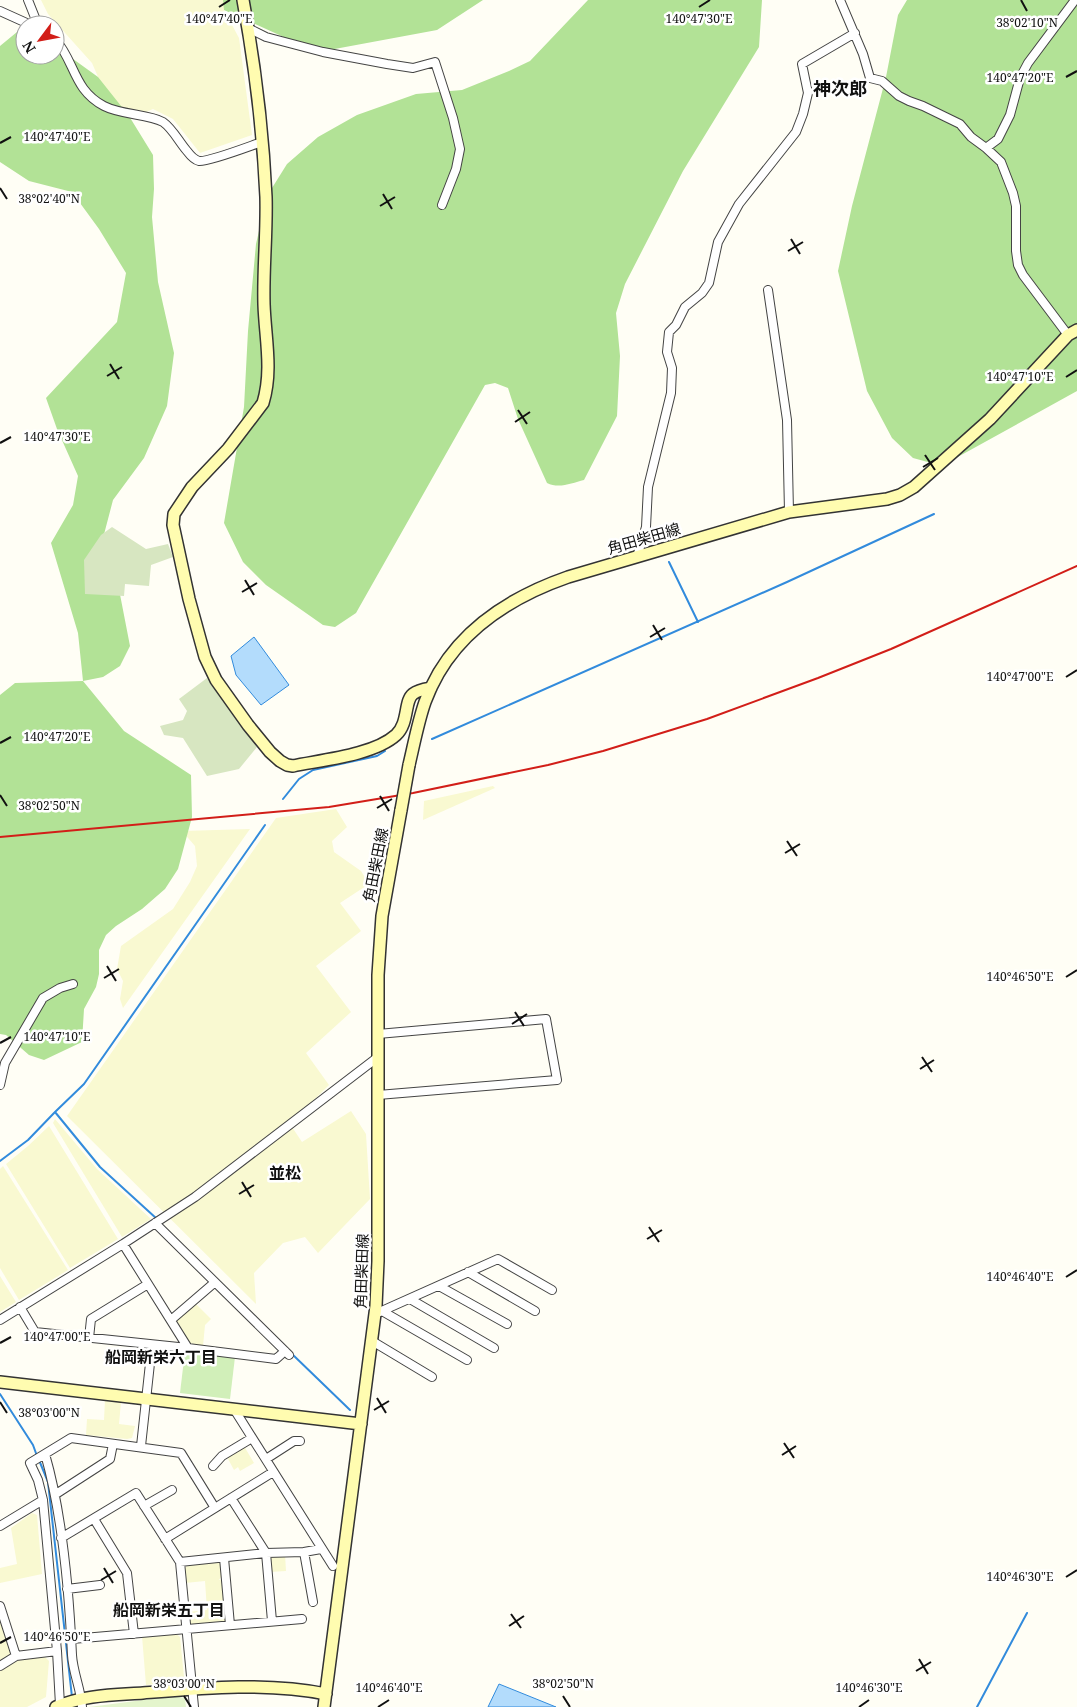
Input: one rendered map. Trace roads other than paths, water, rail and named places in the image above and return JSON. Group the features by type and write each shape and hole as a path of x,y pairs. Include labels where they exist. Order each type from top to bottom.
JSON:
{"main road":[{"path":"243,0 262,142 266,196 264,305 268,371 266,394 263,402 228,449 192,487 174,514 173,525 180,562 205,657 216,680 248,725 270,752 280,761 293,766 360,752 386,742 396,735 404,724 412,694 431,688"},
{"name":"角田柴田線","path":"324,1707 372,1341 378,1313 378,975 382,916 409,765 425,702 441,669 466,638 500,608 551,583 594,568 789,512 900,495 914,487 990,419 1073,333"},
{"path":"0,1382 362,1424"},
{"path":"70,1704 192,1689 250,1686 326,1694"}],"street":[{"path":"28,0 34,15"},
{"path":"840,0 855,34 870,78 882,81 899,96 960,124 971,137 1000,162 1013,193 1016,206 1016,252 1022,275 1073,333"},
{"path":"986,148 998,139 1010,115 1025,67 1075,0"},
{"path":"0,12 15,18"},
{"path":"248,28 266,37 323,52 387,64 413,68 435,62 453,118 460,149 456,169 442,205"},
{"path":"637,557 646,527 648,487 670,393 672,368 667,352 669,332 676,325 684,307 702,293 709,283 721,236 739,204 796,132 808,93 802,64 855,34"},
{"path":"65,53 78,82 91,98 106,107 122,113 160,121 168,127 187,151 199,161 262,142"},
{"path":"768,290 787,420 789,512"},
{"path":"0,1085 5,1063 43,998 60,988 73,984"},
{"path":"378,1034 546,1019 557,1080 378,1095"},
{"path":"0,1320 195,1197 378,1057"},
{"path":"20,1307 35,1332 188,1348 276,1360 287,1353 214,1282 157,1221"},
{"path":"123,1244 188,1348"},
{"path":"378,1313 498,1259 552,1290"},
{"path":"468,1272 535,1311"},
{"path":"171,1320 214,1282"},
{"path":"89,1338 90,1320 148,1284"},
{"path":"439,1286 507,1324"},
{"path":"410,1298 494,1348"},
{"path":"378,1313 468,1360"},
{"path":"372,1341 432,1377"},
{"path":"141,1446 152,1345"},
{"path":"234,1409 333,1566"},
{"path":"70,1704 57,1652 42,1500 38,1480 30,1463 71,1438 181,1452 215,1508"},
{"path":"213,1466 222,1456 252,1438"},
{"path":"266,1460 294,1441 300,1441"},
{"path":"56,1494 110,1459 113,1444"},
{"path":"44,1455 56,1494 67,1589 73,1665 70,1704"},
{"path":"165,1539 273,1472"},
{"path":"144,1506 172,1490"},
{"path":"61,1538 136,1493 180,1562 194,1707"},
{"path":"231,1498 266,1553 272,1621"},
{"path":"0,1526 42,1500"},
{"path":"94,1519 127,1573 134,1634"},
{"path":"180,1562 321,1549"},
{"path":"304,1552 313,1602"},
{"path":"224,1558 230,1625"},
{"path":"67,1589 100,1585"},
{"path":"0,1606 16,1656"},
{"path":"72,1640 302,1618"},
{"path":"0,1666 16,1656 57,1652"}],"water":[{"path":"254,637 289,685 261,705 236,675 231,656"},
{"path":"499,1684 556,1707 488,1707"}],"waterway":[{"path":"432,739 787,582 934,514"},
{"path":"669,562 698,622"},
{"path":"283,799 299,779 313,770 377,756 385,751"},
{"path":"157,1219 100,1167 55,1112 84,1084 265,825"},
{"path":"0,1161 28,1140 55,1112"},
{"path":"291,1353 350,1410"},
{"path":"0,1394 33,1445 37,1456"},
{"path":"39,1460 48,1482 72,1697"},
{"path":"977,1707 1027,1613"}],"railway":[{"path":"0,837 329,807 413,793 548,765 603,751 707,719 818,678 891,649 1077,566"}],"district":[{"name":"神次郎","path":"840,89"},
{"name":"並松","path":"285,1173"},
{"name":"船岡新栄六丁目","path":"161,1357"},
{"name":"船岡新栄五丁目","path":"169,1610"}]}
